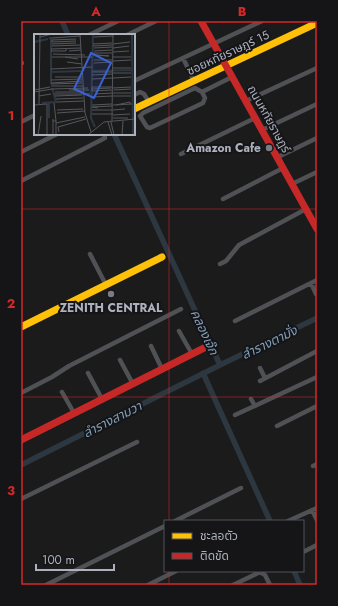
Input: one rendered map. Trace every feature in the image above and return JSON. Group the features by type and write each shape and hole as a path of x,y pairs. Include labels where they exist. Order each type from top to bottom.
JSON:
{"street":[{"path":"91,34 118,21"},
{"path":"129,34 156,21"},
{"name":"ถนนหทัยราษฎร์","path":"201,21 306,209 314,218 317,229"},
{"path":"135,82 262,21"},
{"name":"ซอยหทัยราษฎร์ 15","path":"135,109 317,23"},
{"path":"183,58 194,81"},
{"path":"246,101 317,68"},
{"path":"202,92 232,77"},
{"path":"195,88 202,92 205,98 203,102 150,128 147,127 140,116 143,113 187,91 195,88"},
{"path":"135,94 140,92 144,94 149,102"},
{"path":"262,130 317,104"},
{"path":"21,122 34,116"},
{"path":"181,154 255,118"},
{"path":"21,152 55,135"},
{"path":"21,181 105,138 104,135"},
{"path":"278,157 317,138"},
{"path":"223,199 283,168"},
{"path":"292,184 317,172"},
{"path":"220,264 226,261 240,245 306,209"},
{"path":"90,254 106,285"},
{"path":"21,327 162,257"},
{"path":"235,321 317,280"},
{"path":"311,283 316,294"},
{"path":"21,392 180,309"},
{"path":"179,331 192,354"},
{"path":"151,346 162,369"},
{"path":"21,440 204,348"},
{"path":"260,380 317,351"},
{"path":"120,360 133,384"},
{"path":"260,368 265,378"},
{"path":"88,373 102,399"},
{"path":"235,415 317,377"},
{"path":"62,392 74,413"},
{"path":"251,399 255,406"},
{"path":"277,426 317,406"},
{"path":"21,499 137,442"},
{"path":"177,520 241,488"},
{"path":"290,520 315,509 317,520"},
{"path":"46,585 164,526"},
{"path":"304,552 317,545"},
{"path":"148,585 174,572"},
{"path":"233,585 260,572 265,574 270,585"}],"waterway":[{"name":"คลองเจ๊ก","path":"62,21 68,34"},
{"name":"คลองเจ๊ก","path":"21,465 220,365 114,135"},
{"name":"ลำรางตามั่ง","path":"220,365 317,318"},
{"name":"คลองเจ๊ก","path":"203,373 270,520"},
{"name":"คลองเจ๊ก","path":"294,572 300,585"}],"traffic: slow":[{"path":"135,109 317,23"},
{"path":"21,327 162,257"}],"traffic: jam":[{"path":"201,21 317,229"},
{"path":"21,440 204,348"}],"place":[{"name":"Amazon Cafe","path":"269,148"},
{"name":"ZENITH CENTRAL","path":"111,294"}],"water label":[{"name":"ลำรางสามวา","path":"112,419"}]}
